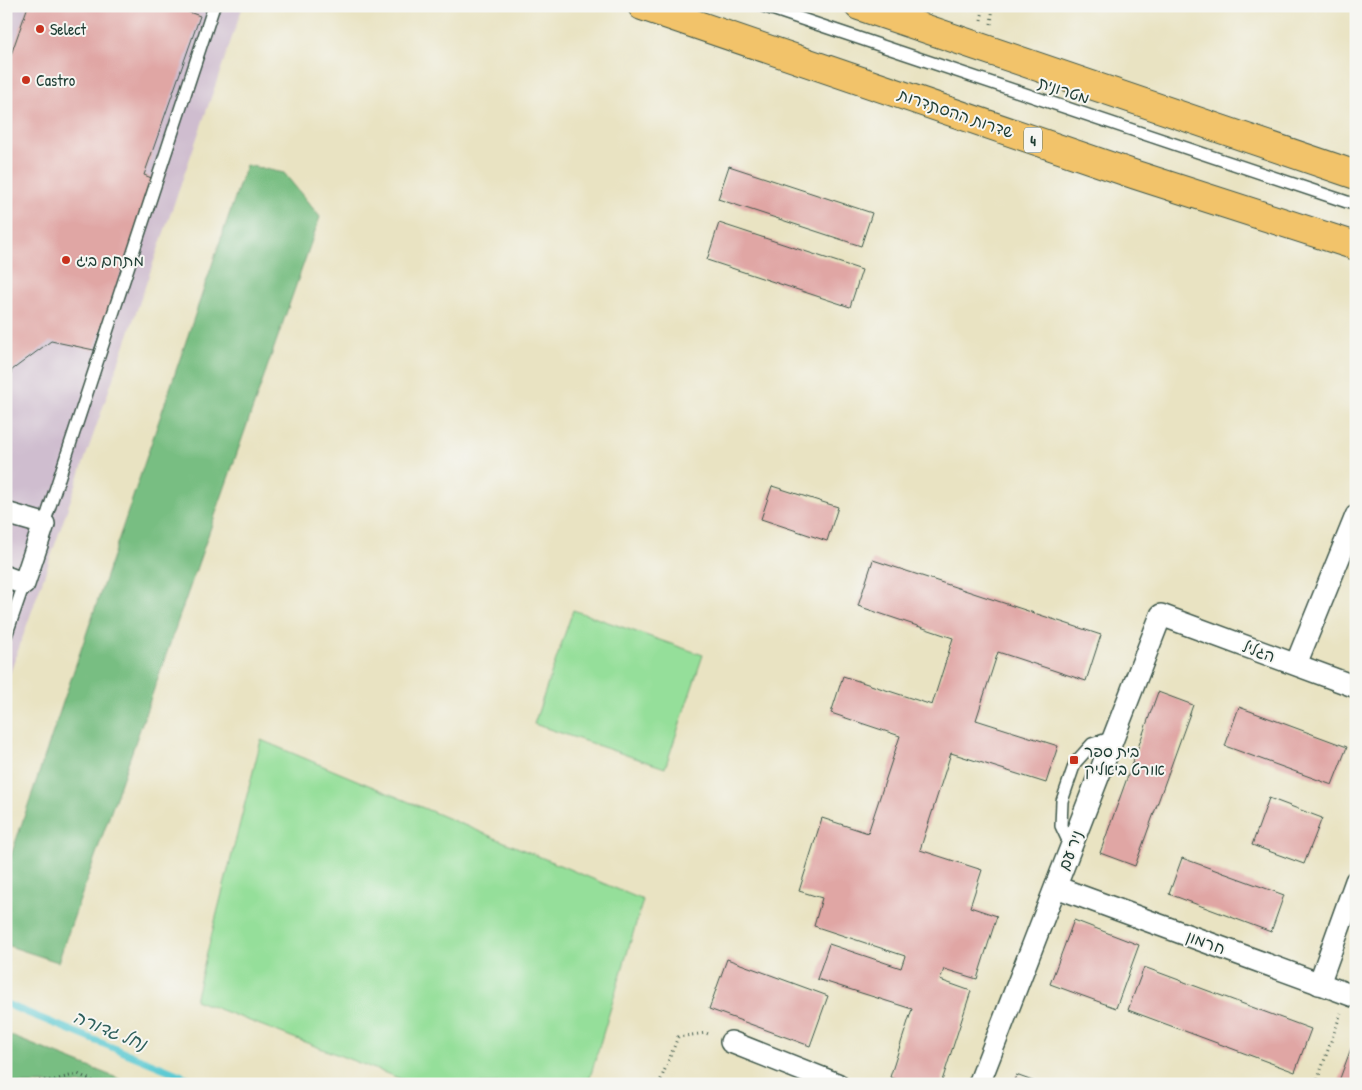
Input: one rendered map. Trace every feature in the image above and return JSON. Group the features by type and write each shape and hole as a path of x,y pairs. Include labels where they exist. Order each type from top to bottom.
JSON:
{"highway":[{"name":"שדרות ההסתדרות","path":"642,6 1127,172 1356,246"},
{"path":"859,6 1356,175"}],"street":[{"path":"6,513 44,524 15,580"},
{"path":"1296,664 1356,516"},
{"name":"הגליל","path":"1161,615 1356,687"},
{"name":"ניר עם","path":"979,1084 1161,615"},
{"path":"1319,984 1356,881"},
{"name":"חרמון","path":"1056,887 1352,995"},
{"path":"731,1042 837,1084"}],"lane":[{"path":"44,524 214,6"},
{"name":"מטרונית","path":"763,6 1356,205"},
{"path":"6,636 15,580"}],"path":[{"path":"1316,1084 1352,995"},
{"path":"659,1084 678,1037 706,1033 731,1042"},
{"path":"20,1084 26,1081 54,1080 78,1074 99,1084"}],"shaded area":[{"name":"מתחם ביג","path":"6,6 243,6 6,685"}],"green space":[{"path":"246,165 284,173 320,217 58,962 6,945 6,870"},
{"path":"573,610 703,655 665,768 534,724"},
{"path":"261,740 643,900 588,1084 414,1084 195,1000"},
{"path":"6,1034 132,1084 6,1084"}],"building":[{"name":"מתחם ביג","path":"28,6 172,6 200,16 144,175 154,179 94,350 51,341 12,370 7,385 6,69"},
{"path":"729,166 872,213 861,246 718,199"},
{"path":"719,223 862,270 850,307 707,260"},
{"path":"772,486 838,507 827,541 761,519"},
{"path":"873,560 1101,635 1086,681 998,652 976,720 1058,746 1046,783 951,753 920,850 982,870 970,907 997,916 977,979 944,969 940,980 971,991 941,1084 909,1084 890,1077 912,1009 817,979 829,944 901,968 905,956 814,926 822,898 799,891 822,818 868,833 900,736 831,713 843,676 932,705 953,638 858,606"},
{"path":"1158,692 1193,705 1135,866 1100,853"},
{"path":"1239,707 1347,747 1332,785 1225,746"},
{"path":"1269,798 1322,818 1304,864 1252,845"},
{"path":"1182,858 1284,895 1271,932 1169,894"},
{"path":"1074,920 1139,945 1116,1008 1050,984"},
{"path":"727,959 828,996 810,1046 709,1009"},
{"path":"1144,967 1311,1029 1295,1072 1128,1010"},
{"path":"1356,1035 1356,1084 1347,1084 1339,1081"},
{"path":"1016,1075 1041,1084 1013,1084"}],"waterway":[{"name":"נחל גדורה","path":"6,1004 202,1084"}],"place":[{"name":"Select","path":"40,29"},
{"name":"Castro","path":"26,80"},
{"name":"מתחם ביג","path":"66,260"},
{"name":"בית ספר אורט ביאליק","path":"1074,760"}]}
